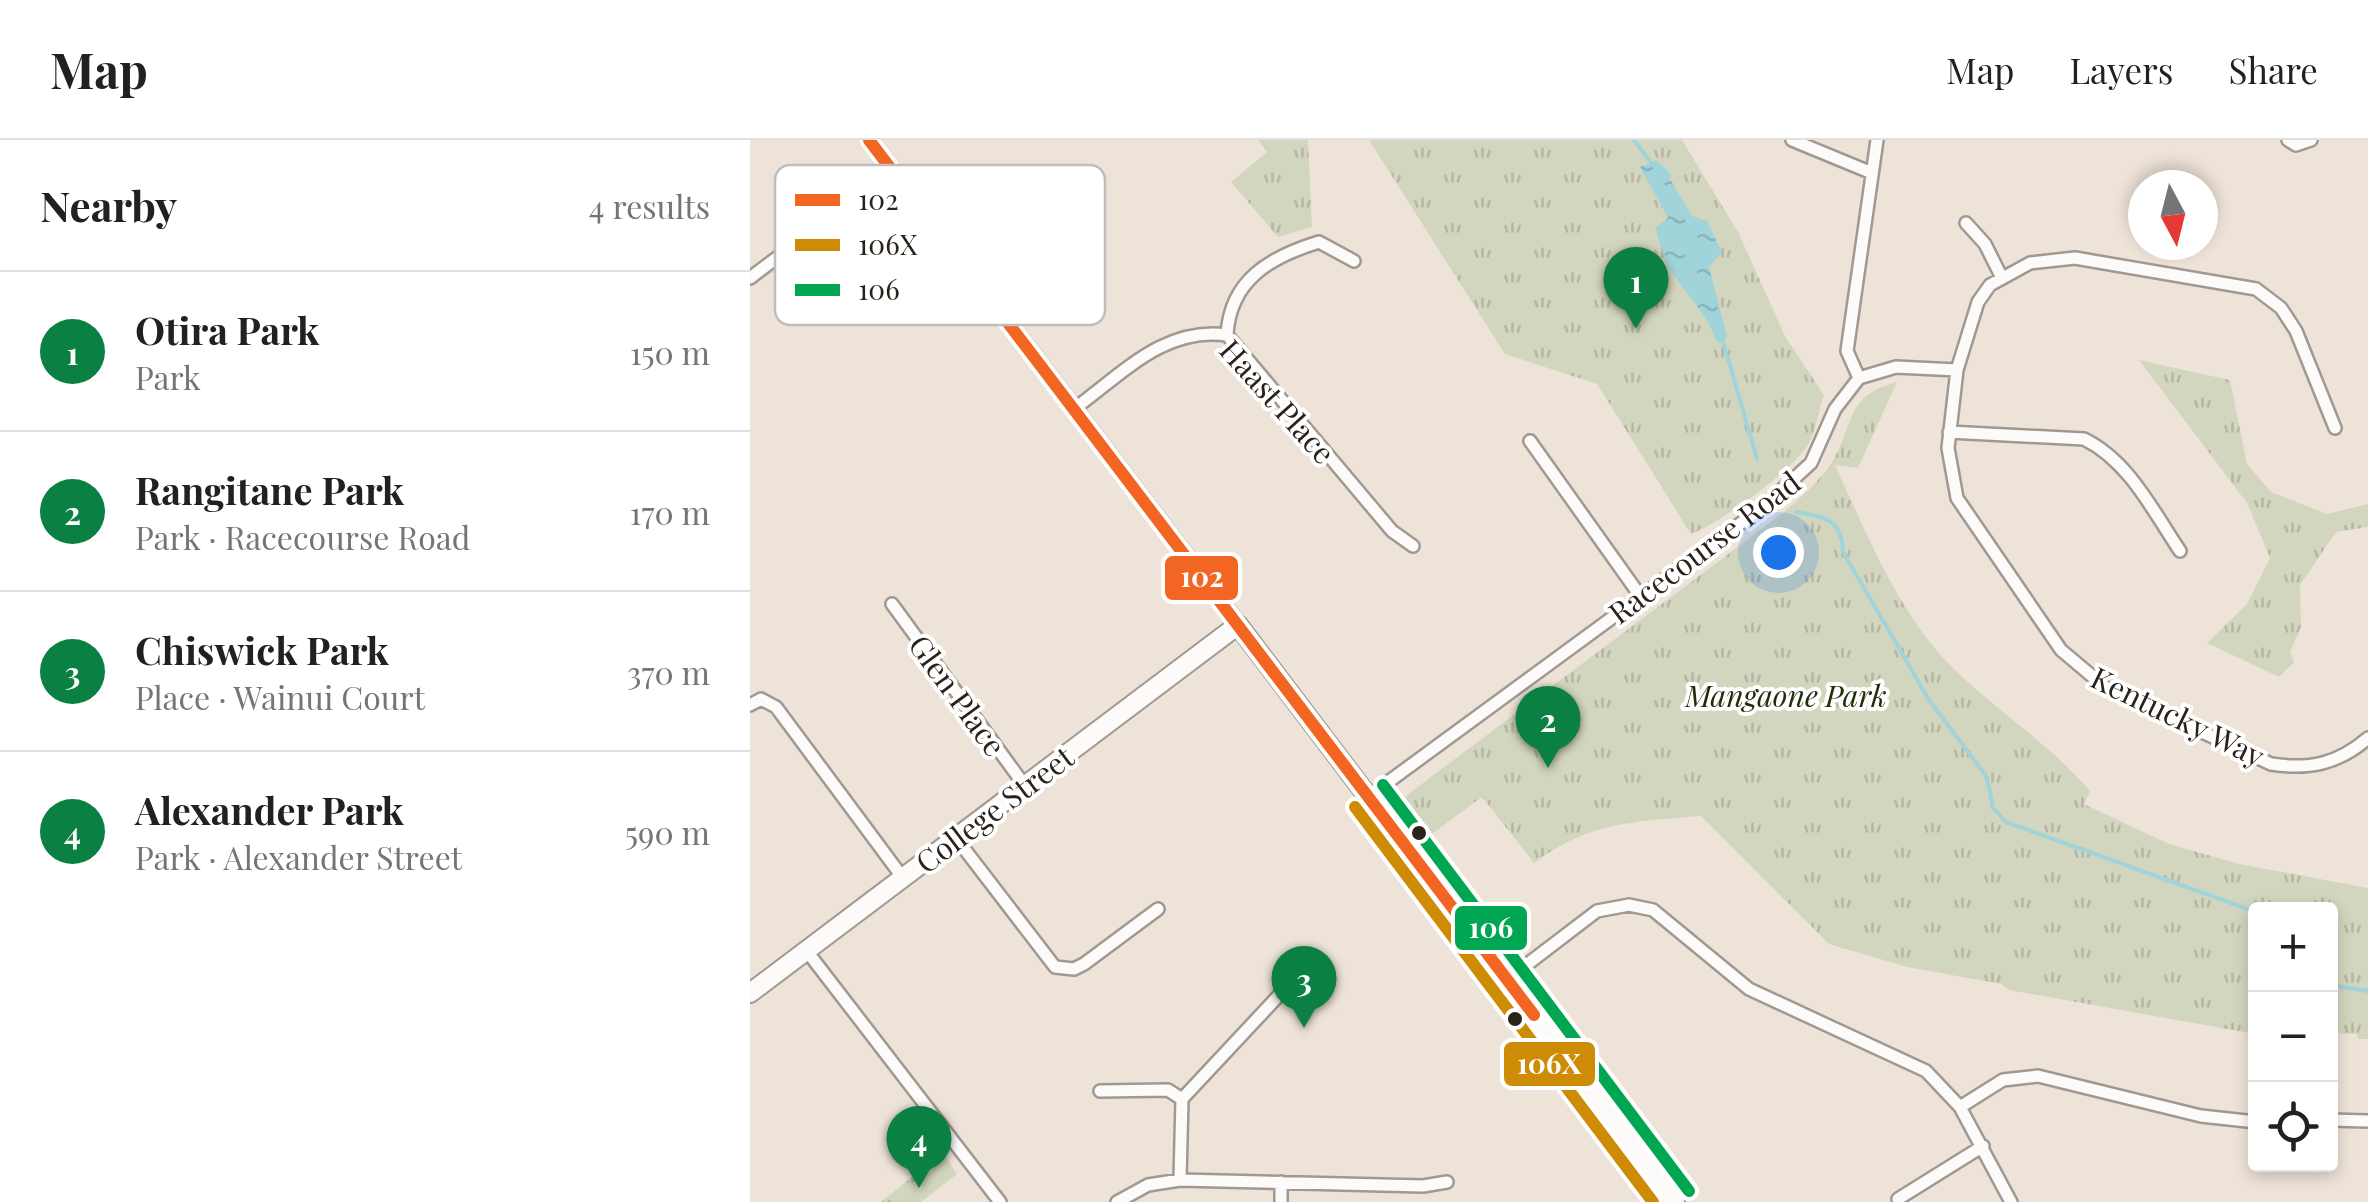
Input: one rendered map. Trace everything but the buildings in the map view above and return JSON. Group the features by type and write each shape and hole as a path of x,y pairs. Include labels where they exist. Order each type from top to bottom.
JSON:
{"main road":[{"name":"College Street","path":"750,992 1238,625"},
{"path":"1238,625 1675,1202"}],"street":[{"path":"868,140 887,165"},
{"path":"1792,140 1872,173"},
{"path":"1877,140 1847,350 1860,378 1896,367 1957,370"},
{"path":"2288,140 2296,145 2311,140"},
{"path":"1966,224 1985,244 2001,276 2030,263 2075,258 2256,289 2281,308 2296,331 2335,428"},
{"path":"1228,335 1228,311 1240,288 1284,253 1319,242 1354,260"},
{"path":"750,278 775,259"},
{"name":"Kentucky Way","path":"2001,276 1978,302 1957,370 1949,432 1952,482 1964,512 2061,650 2105,686 2271,764 2294,768 2327,763 2368,738"},
{"path":"1009,325 1238,625"},
{"name":"Haast Place","path":"1074,410 1168,342 1187,334 1228,335 1392,531 1413,546"},
{"name":"Racecourse Road","path":"1368,796 1801,476 1819,451 1842,396 1860,378"},
{"path":"1949,432 2084,440 2102,448 2120,465 2180,551"},
{"path":"1530,441 1641,596"},
{"name":"Glen Place","path":"892,604 1025,786"},
{"path":"750,705 761,699 776,707 903,878"},
{"path":"956,838 1055,967 1074,969 1084,964 1158,908"},
{"path":"1508,980 1598,911 1629,905 1654,910 1749,990 1926,1071 1960,1107 2011,1202"},
{"path":"806,950 1000,1202"},
{"path":"1180,1180 1182,1099 1283,992"},
{"path":"1960,1107 2004,1080 2038,1076 2201,1116 2248,1121"},
{"path":"1100,1092 1168,1090 1182,1099"},
{"path":"2338,1120 2368,1121"},
{"path":"1898,1199 1982,1146"},
{"path":"1116,1202 1148,1185 1180,1180 1423,1186 1447,1182"},
{"path":"1281,1202 1282,1182"}],"green space":[{"path":"1258,140 1308,140 1312,227 1278,237 1231,182 1267,152"},
{"path":"1369,140 1682,140 1738,232 1786,338 1824,395 1812,436 1802,453 1756,494 1691,534 1597,384 1505,354"},
{"path":"2139,360 2230,380 2247,464 2271,492 2327,514 2368,504 2368,527 2336,532 2300,585 2301,627 2290,652 2294,662 2279,677 2207,643 2247,604 2270,558 2247,503"},
{"name":"Mangaone Park","path":"1897,382 1858,468 1835,465 1887,576 1919,628 1959,674 2043,745 2090,791 2084,804 2169,844 2239,864 2368,888 2368,1039 2338,1033 2338,902 2248,902 2248,1033 2009,990 2001,984 1907,967 1829,944 1701,816 1633,822 1594,831 1534,863 1482,797 1425,839 1404,811 1405,797 1411,792 1783,513 1827,469 1859,403"},
{"path":"943,1152 957,1174 921,1202 881,1202"}],"water":[{"path":"1656,160 1671,174 1670,179 1692,216 1707,221 1722,252 1709,267 1727,336 1723,342 1717,342 1707,320 1668,267 1655,228 1668,218 1640,167"}],"waterway":[{"path":"1634,140 1652,164"},
{"path":"1722,338 1757,459"},
{"path":"1796,512 1823,518 1835,526 1843,552 1929,700 1987,777 1993,808 2006,822 2248,909"},
{"path":"2338,986 2368,991"}],"transit line":[{"name":"102","path":"869,140 888,165"},
{"name":"102","path":"1010,325 1534,1015"},
{"name":"106","path":"1383,785 1689,1191"},
{"name":"106X","path":"1355,807 1653,1202"}],"place":[{"name":"Otira Park","path":"1636,329"},
{"name":"Rangitane Park","path":"1548,768"},
{"name":"Chiswick Park","path":"1304,1028"},
{"name":"Alexander Park","path":"919,1188"}]}
